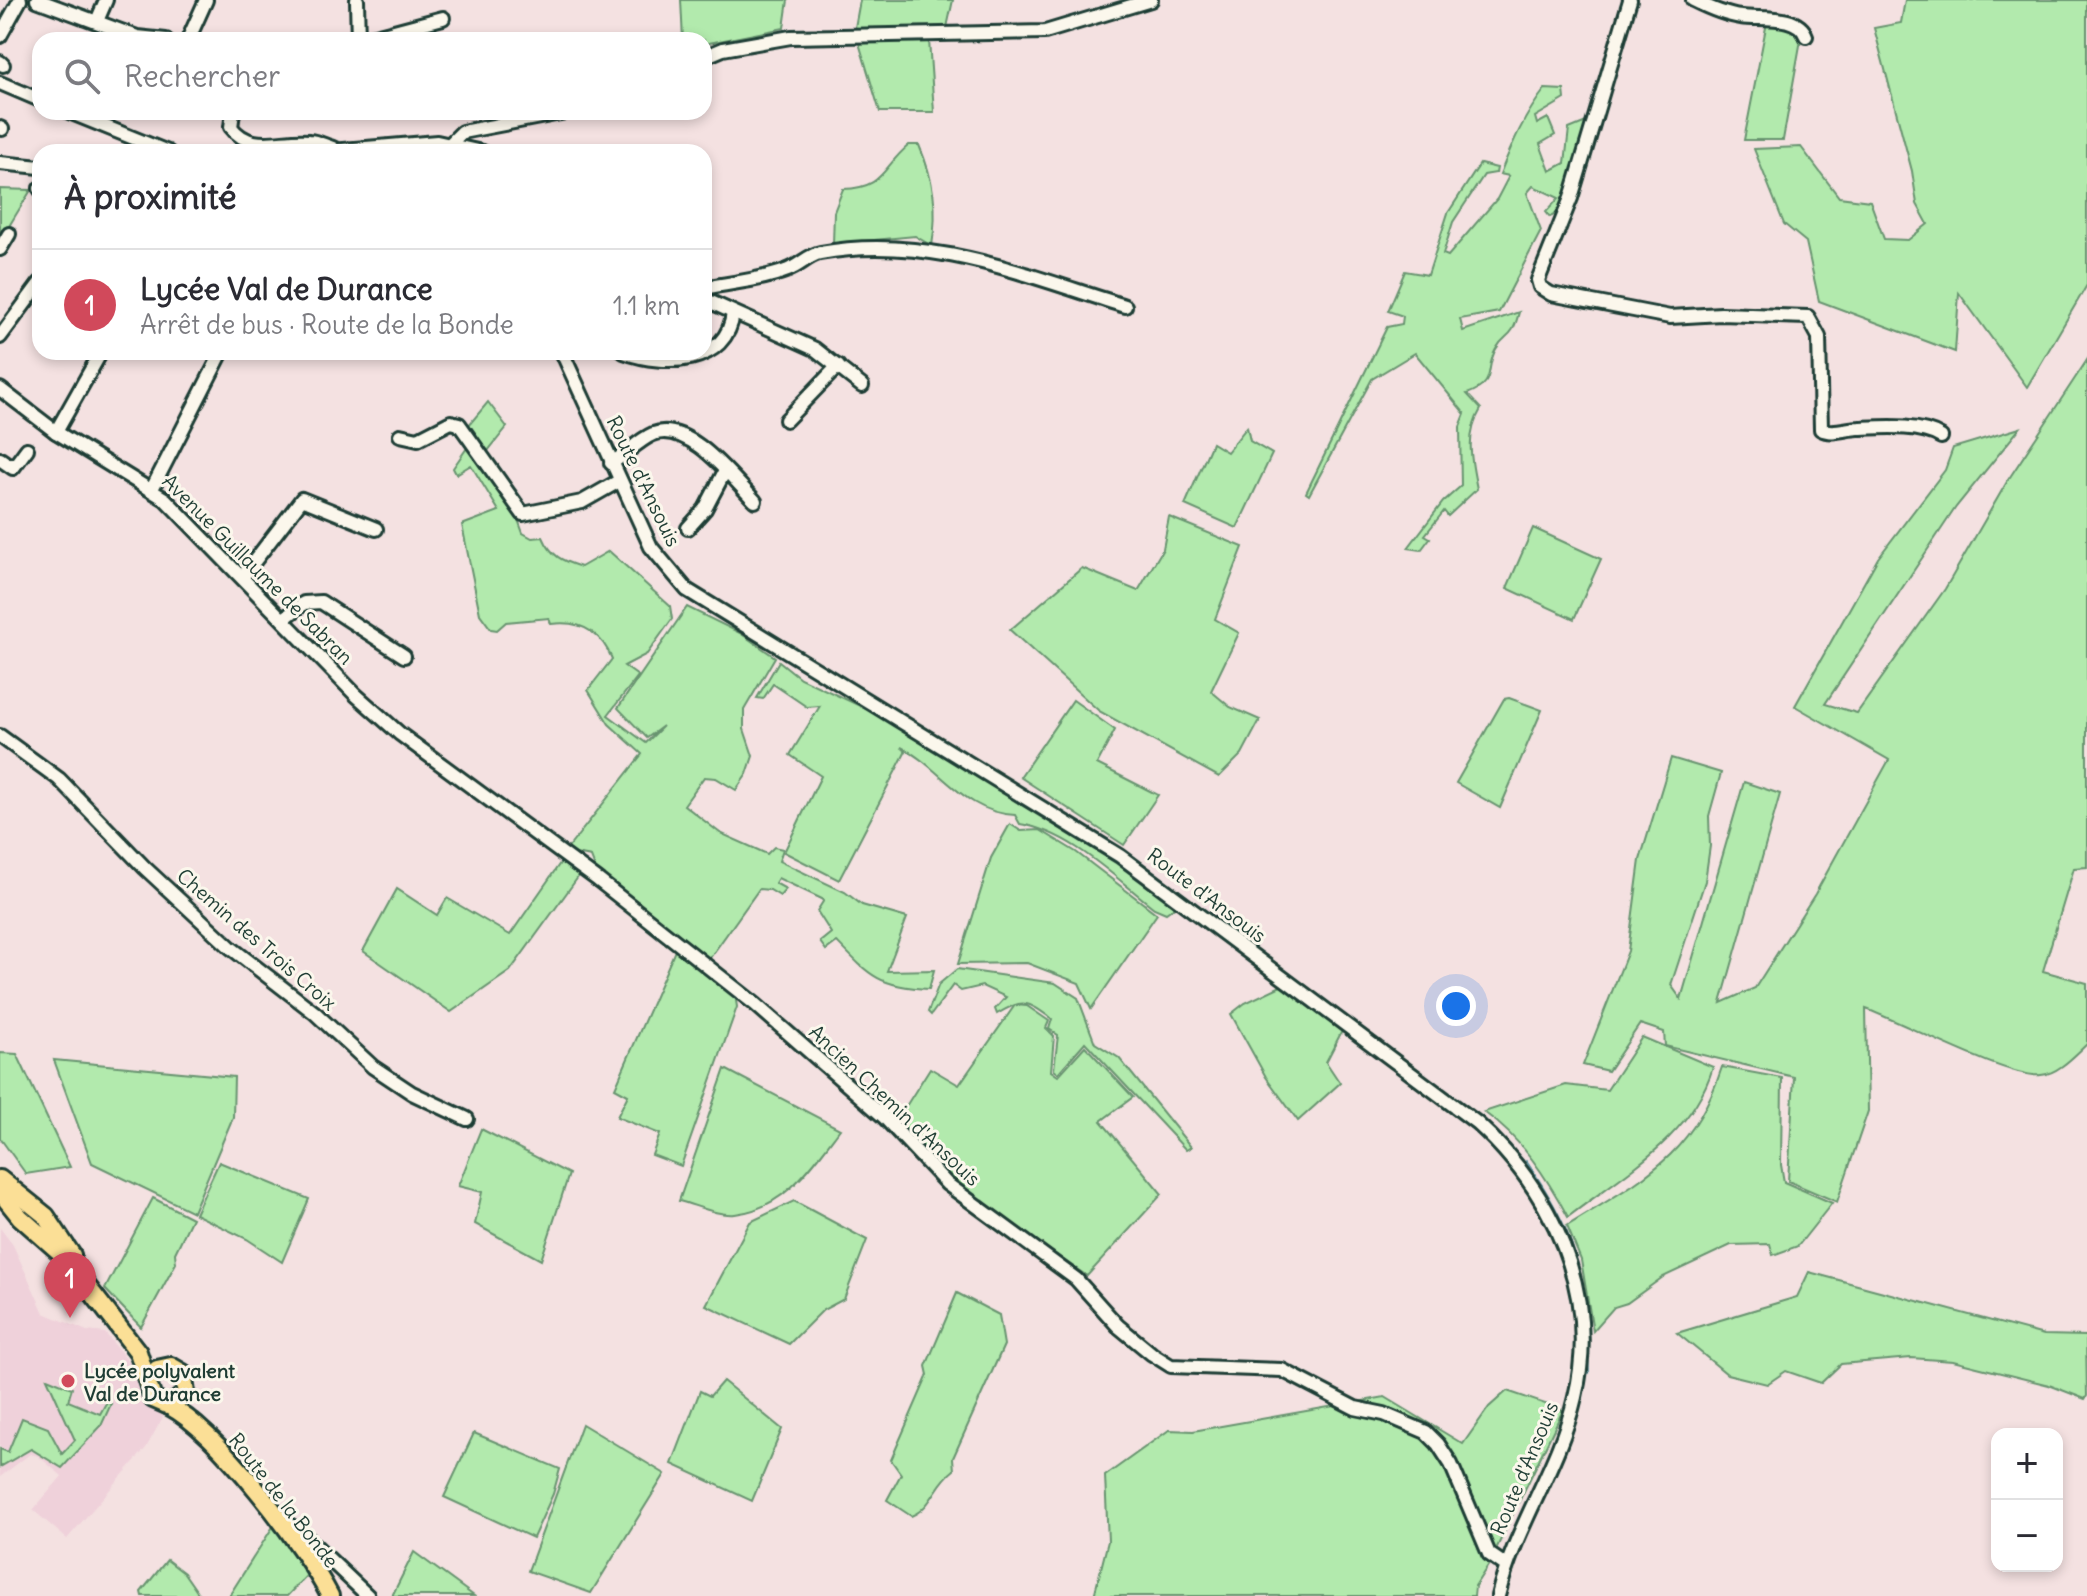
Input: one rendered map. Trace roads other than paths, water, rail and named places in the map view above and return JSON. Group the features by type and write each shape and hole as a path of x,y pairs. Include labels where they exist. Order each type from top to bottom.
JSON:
{"main road":[{"path":"0,1179 52,1222 89,1280 146,1353 164,1366 183,1373 186,1393 169,1406 153,1399 138,1352 63,1255 20,1217 0,1192"},
{"path":"148,1380 164,1366"},
{"name":"Route de la Bonde","path":"186,1393 203,1430"},
{"name":"Route de la Bonde","path":"169,1406 203,1430 306,1555 330,1596"}],"street":[{"path":"0,36 20,0"},
{"path":"37,0 124,32"},
{"path":"97,21 106,0"},
{"path":"192,32 206,0"},
{"path":"357,0 359,32"},
{"path":"712,54 791,37 1045,32 1151,0"},
{"path":"1630,0 1571,198 1538,280 1540,287 1551,294 1670,317 1721,314 1808,317 1819,337 1821,429 1827,433 1860,428 1918,429 1941,437"},
{"path":"1693,0 1740,17 1786,21 1800,27 1806,36"},
{"path":"390,32 443,18"},
{"path":"0,83 32,97"},
{"path":"89,120 148,144"},
{"path":"232,120 231,127 245,141 262,144 310,141 319,144"},
{"path":"451,143 462,132 524,120"},
{"path":"435,144 454,144"},
{"path":"0,163 32,166"},
{"path":"0,249 9,234"},
{"path":"712,286 788,270 818,253 903,246 931,249 1031,274 1125,306"},
{"path":"0,337 32,294"},
{"path":"712,303 815,349 862,386"},
{"path":"712,348 726,337 733,313"},
{"path":"56,432 96,360"},
{"path":"152,489 218,360"},
{"name":"Route d'Ansouis","path":"566,360 651,547 687,590 1120,856 1477,1123 1520,1167 1537,1190 1562,1238 1577,1291 1580,1353 1576,1396 1505,1565 1498,1596"},
{"path":"786,420 838,366"},
{"name":"Avenue Guillaume de Sabran","path":"0,389 56,432 152,489 285,618 356,695 400,734"},
{"path":"400,435 418,439 451,422 459,424 523,514 582,502 619,481"},
{"path":"611,463 643,440 666,432 695,442 755,501"},
{"path":"0,459 13,468 27,449"},
{"path":"688,528 705,509 725,471"},
{"path":"243,576 302,499 376,529"},
{"path":"285,618 304,603 321,602 404,656"},
{"name":"Ancien Chemin d'Ansouis","path":"400,734 598,880 755,1004 884,1117 947,1184 1076,1279 1118,1326 1152,1354 1171,1366 1282,1370 1347,1405 1384,1414 1426,1432 1451,1464 1489,1554 1505,1565"},
{"name":"Chemin des Trois Croix","path":"0,736 59,779 145,868 209,927 315,1013 373,1067 412,1093 467,1119"},
{"path":"278,1520 303,1534 368,1596"}],"waterway":[{"path":"1526,1161 1549,1196 1567,1232 1579,1270 1585,1311"},
{"path":"1587,1338 1589,1373"}],"place":[{"name":"Lycée Val de Durance","path":"70,1318"},
{"name":"Lycée polyvalent Val de Durance","path":"68,1381"}]}
